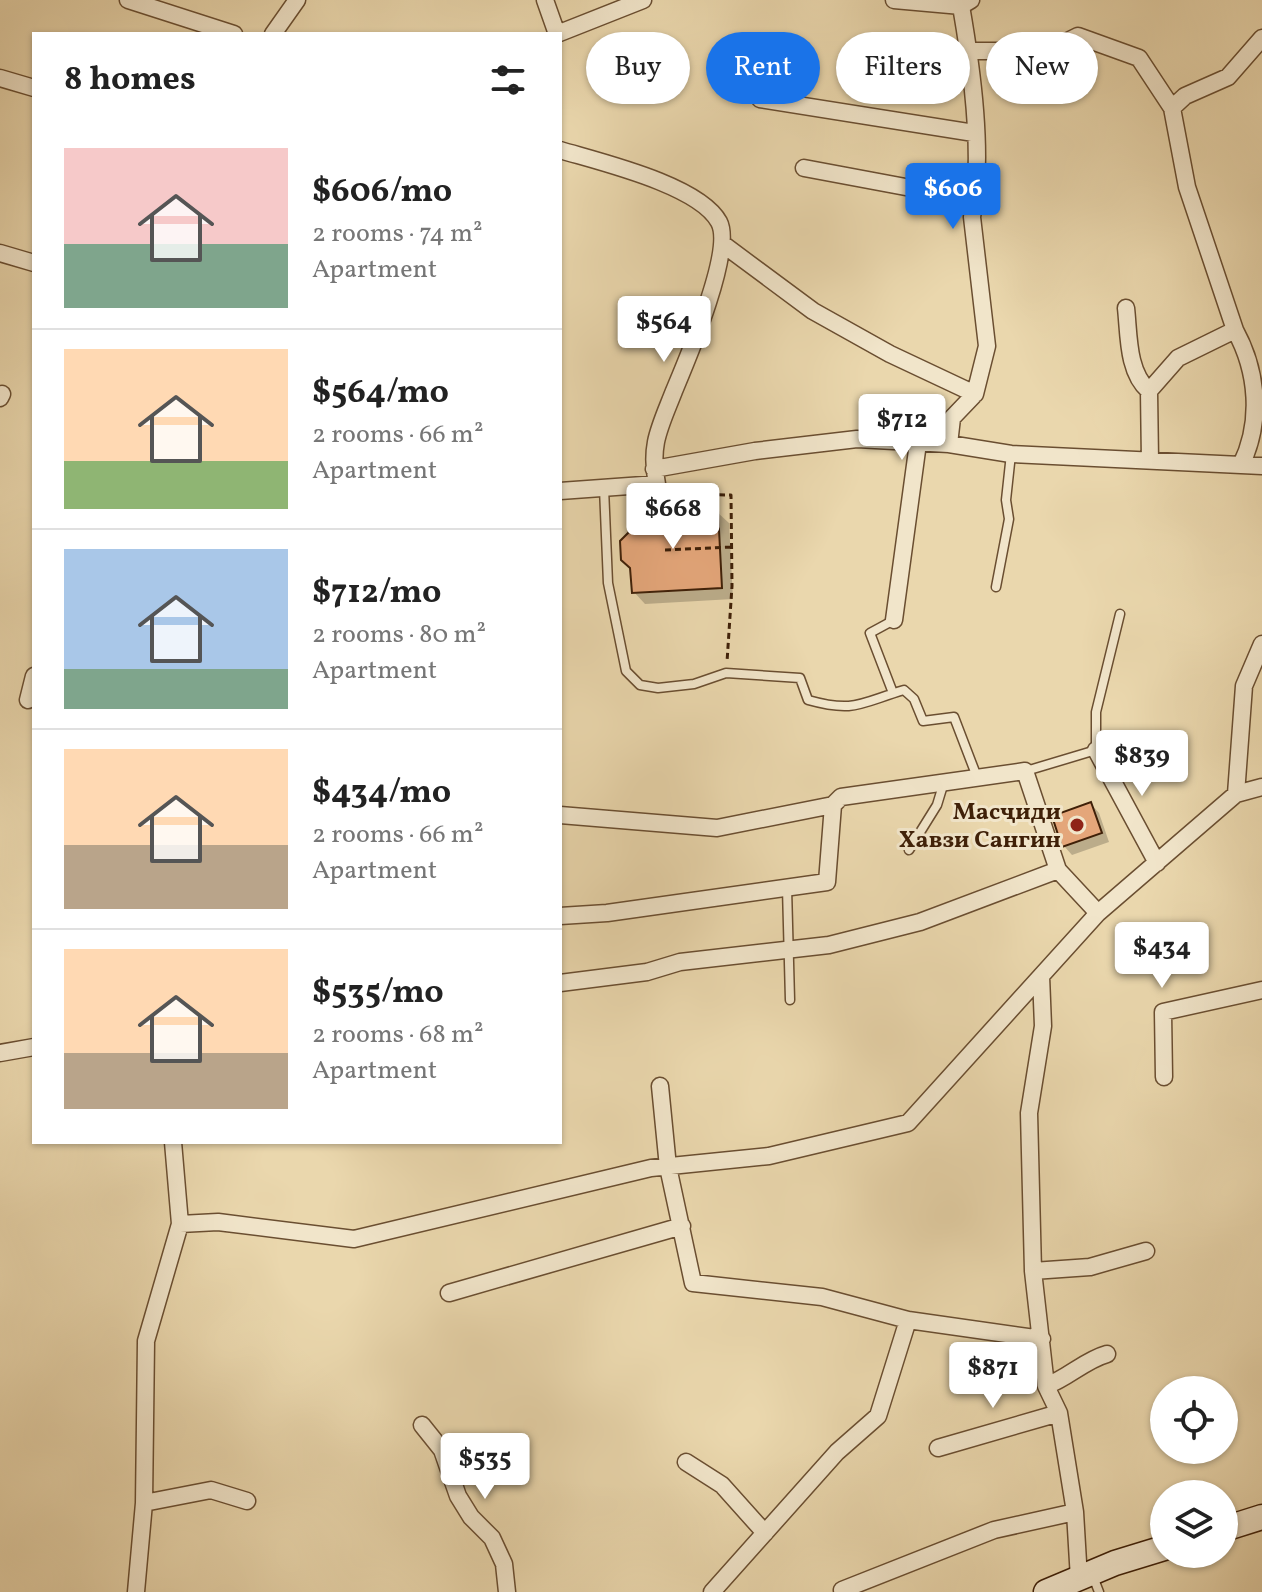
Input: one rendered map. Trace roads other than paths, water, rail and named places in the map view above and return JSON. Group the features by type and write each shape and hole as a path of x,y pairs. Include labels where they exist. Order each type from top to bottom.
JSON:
{"main road":[{"path":"1238,1525 1262,1517"},
{"path":"1046,1592 1090,1581 1150,1554"}],"street":[{"path":"128,0 228,32"},
{"path":"274,32 297,0"},
{"path":"545,0 556,32"},
{"path":"562,32 643,0"},
{"path":"894,0 966,3 968,32"},
{"path":"970,51 1048,51 1078,36 1139,58 1172,108 1187,187 1235,330 1249,355 1258,411 1249,451 1241,465"},
{"path":"1172,108 1185,96 1228,77 1262,38"},
{"path":"949,444 952,418 975,394 987,346 972,217 975,200 970,67"},
{"path":"0,78 32,87"},
{"path":"791,104 974,133"},
{"path":"562,151 659,181 701,204 720,222 724,245 698,331 654,439 656,477"},
{"path":"804,168 975,200"},
{"path":"724,245 813,311 890,354 975,394"},
{"path":"0,253 32,262"},
{"path":"1126,308 1135,369 1140,384 1149,391"},
{"path":"1150,461 1149,391 1178,358 1235,330"},
{"path":"562,491 604,488 755,451 857,439 949,444 1011,454 1262,466"},
{"path":"894,620 899,557 918,443"},
{"path":"1236,794 1241,700 1262,644"},
{"path":"28,700 32,684"},
{"path":"1096,750 1157,863"},
{"path":"562,815 717,828 833,805 841,797 1025,771 1058,870 1098,913"},
{"path":"180,1224 218,1222 354,1239 651,1168 769,1156 908,1123 1098,913 1236,794 1262,787"},
{"path":"562,916 607,913 827,882 833,805"},
{"path":"562,983 647,972 680,962 829,945 920,922 1058,870"},
{"path":"1041,976 1043,1026 1029,1113 1033,1271 1046,1386 1059,1413 1090,1581"},
{"path":"1164,1077 1163,1012 1262,990"},
{"path":"0,1053 32,1047"},
{"path":"660,1086 668,1167 693,1283 822,1297 908,1320 1042,1339"},
{"path":"136,1592 144,1503 146,1341 180,1224 173,1144"},
{"path":"449,1293 682,1226"},
{"path":"1033,1271 1090,1267 1146,1251"},
{"path":"712,1592 837,1452 878,1416 908,1320"},
{"path":"1046,1386 1067,1378 1095,1357 1107,1354"},
{"path":"938,1448 1059,1413"},
{"path":"422,1425 442,1450 458,1496 471,1517 492,1538 504,1564 507,1592"},
{"path":"686,1462 722,1485 765,1533"},
{"path":"144,1503 211,1490 247,1501"},
{"path":"842,1590 994,1530 1075,1512"}],"lane":[{"path":"996,587 1009,519 1006,500 1011,454"},
{"path":"604,488 608,583 626,671 640,685 658,688 694,684 726,673 800,678 808,700 838,708 857,707 904,690 914,699 923,721 954,717 977,777"},
{"path":"1025,771 1096,750 1096,712 1120,614"},
{"path":"893,693 870,633 894,620"},
{"path":"909,850 937,805 944,781"},
{"path":"787,888 790,1000"}],"place":[{"name":"Масҷиди Хавзи Сангин","path":"1077,825"}]}
